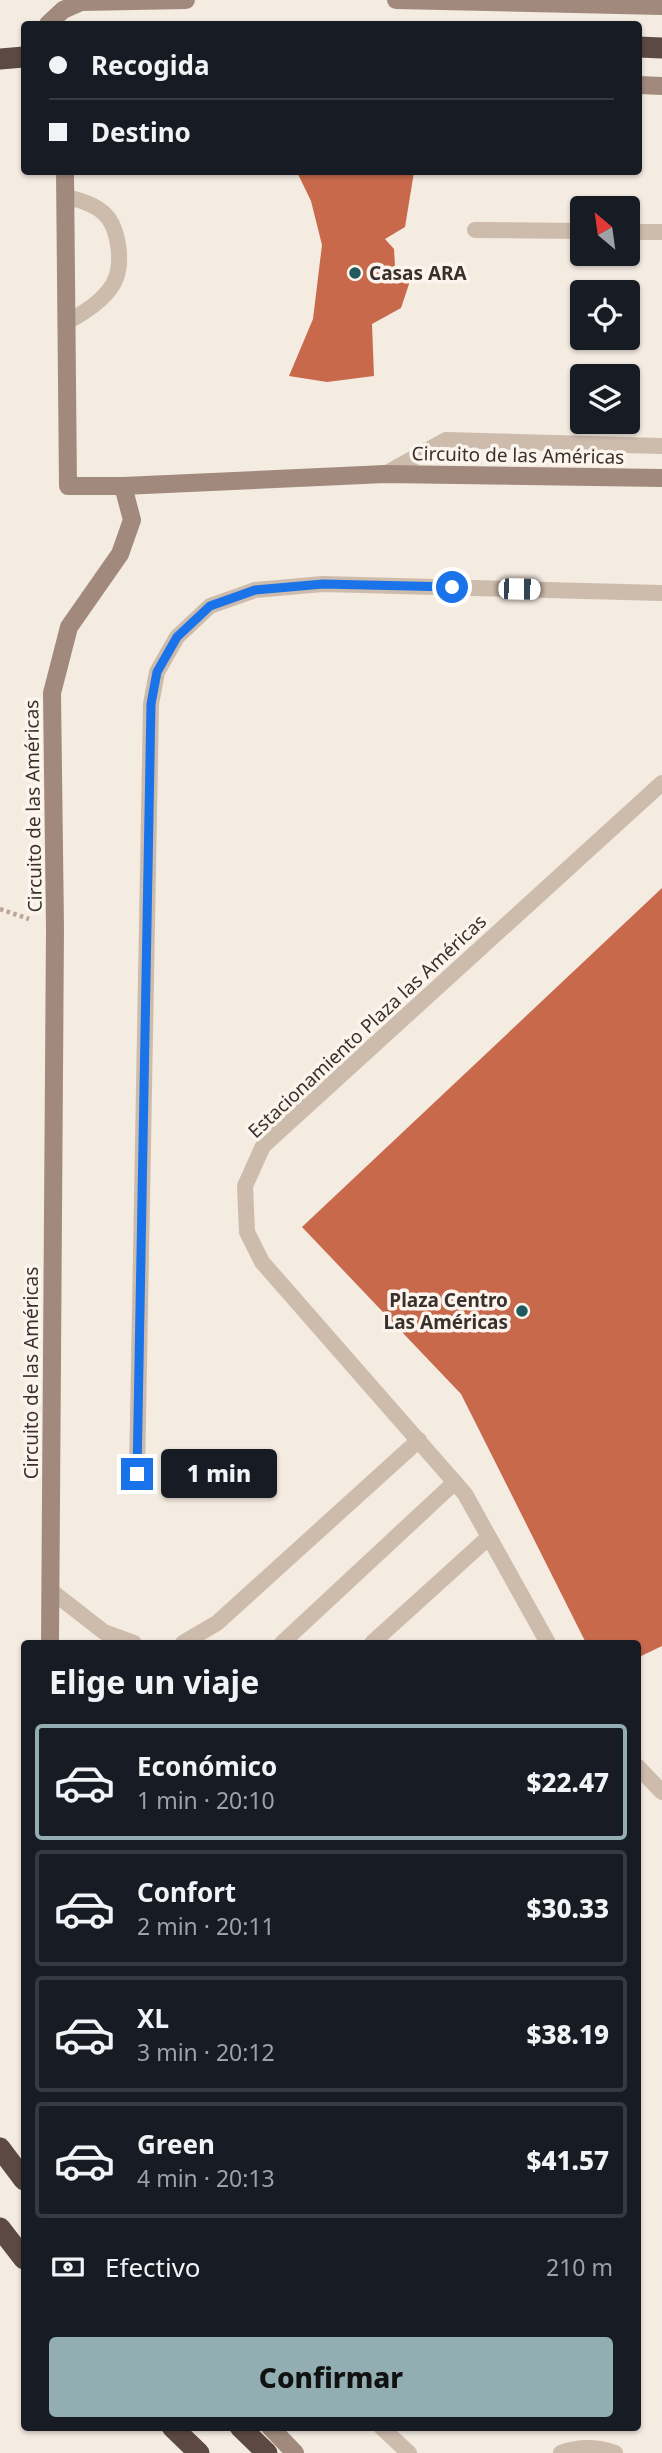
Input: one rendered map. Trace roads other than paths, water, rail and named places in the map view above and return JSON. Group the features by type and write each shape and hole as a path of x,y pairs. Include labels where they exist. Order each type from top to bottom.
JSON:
{"highway":[{"path":"642,47 662,48"},
{"path":"0,59 21,57"},
{"path":"0,2148 21,2176"},
{"path":"0,2228 21,2255"},
{"path":"176,2431 199,2453"},
{"path":"244,2431 267,2453"}],"main road":[{"path":"51,21 63,10 81,1 186,0"},
{"path":"396,0 662,6"},
{"path":"642,85 662,86"},
{"path":"65,175 68,486 124,486"},
{"name":"Circuito de las Américas","path":"50,1640 55,942 52,693 69,627 120,554 132,520 124,486 385,474 662,478"},
{"path":"274,2431 295,2453"}],"lane":[{"path":"66,197 85,200 109,219 119,248 115,279 92,308 67,322"},
{"path":"475,230 570,231"},
{"path":"640,232 662,232"},
{"path":"385,474 446,440 662,446"},
{"path":"137,1474 151,704 157,672 177,637 210,606 255,590 323,584 662,593"},
{"name":"Estacionamiento Plaza las Américas","path":"546,1640 465,1494 262,1262 247,1232 245,1186 263,1146 662,783"},
{"path":"188,1640 217,1623 419,1440"},
{"path":"285,1640 455,1482"},
{"path":"375,1640 489,1536"},
{"path":"50,1590 104,1632 126,1640"},
{"path":"641,1770 662,1792"},
{"path":"385,2431 409,2453"},
{"path":"561,2453 576,2447 615,2453"}],"place":[{"name":"Casas ARA","path":"355,273"},
{"name":"Plaza Centro Las Américas","path":"522,1311"}]}
